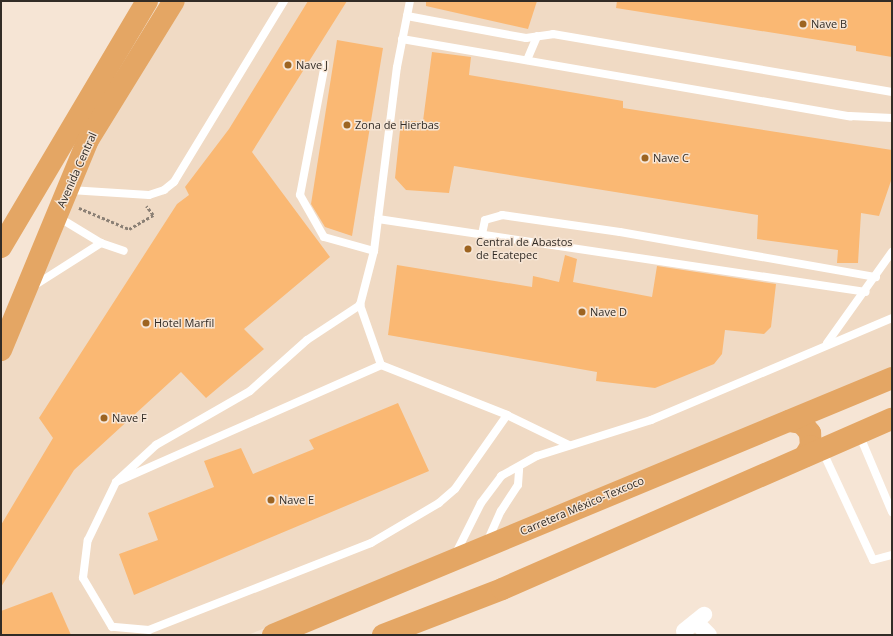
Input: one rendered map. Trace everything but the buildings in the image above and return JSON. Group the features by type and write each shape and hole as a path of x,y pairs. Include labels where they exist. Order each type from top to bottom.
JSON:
{"highway":[{"name":"Avenida Central","path":"1,247 147,1"},
{"name":"Avenida Central","path":"4,337 28,289 88,140 174,1"},
{"name":"Carretera México-Texcoco","path":"273,635 892,378"},
{"path":"823,406 819,418 821,430 830,438 850,437"},
{"path":"383,635 502,589 892,419"},
{"path":"789,421 802,423 810,433 813,453"}],"street":[{"path":"695,622 709,635"}],"lane":[{"path":"67,190 149,195 164,190 174,182 284,1"},
{"path":"381,365 360,305 374,251 402,39 410,1"},
{"path":"407,16 526,38 553,34 892,92"},
{"path":"527,60 537,36"},
{"path":"402,39 850,116 892,118"},
{"path":"325,64 300,195 324,237 374,251"},
{"path":"482,234 485,220 502,215 628,233 876,277"},
{"path":"57,216 101,243 124,251"},
{"path":"378,219 866,292"},
{"path":"28,289 101,243"},
{"path":"827,343 866,292 892,252"},
{"path":"360,305 307,340 250,391 156,445 116,482 88,540 83,578 113,631 149,630 371,543 439,503 455,489 507,415"},
{"path":"452,561 481,504 501,476 519,469 537,456 651,420 827,343 892,318"},
{"path":"116,482 381,365 507,415 569,445"},
{"path":"850,437 892,512"},
{"path":"813,453 873,560 892,555"},
{"path":"486,547 501,510 518,485 519,469"}],"path":[{"path":"129,229 153,215 145,205"}],"shaded area":[{"name":"Central de Abastos de Ecatepec","path":"183,1 892,1 892,377 248,635 1,635 1,352 78,164"}],"place":[{"name":"Nave B","path":"803,24"},
{"name":"Nave J","path":"288,65"},
{"name":"Zona de Hierbas","path":"347,125"},
{"name":"Nave C","path":"645,158"},
{"name":"Central de Abastos de Ecatepec","path":"468,249"},
{"name":"Nave D","path":"582,312"},
{"name":"Hotel Marfil","path":"146,323"},
{"name":"Nave F","path":"104,418"},
{"name":"Nave E","path":"271,500"}]}
